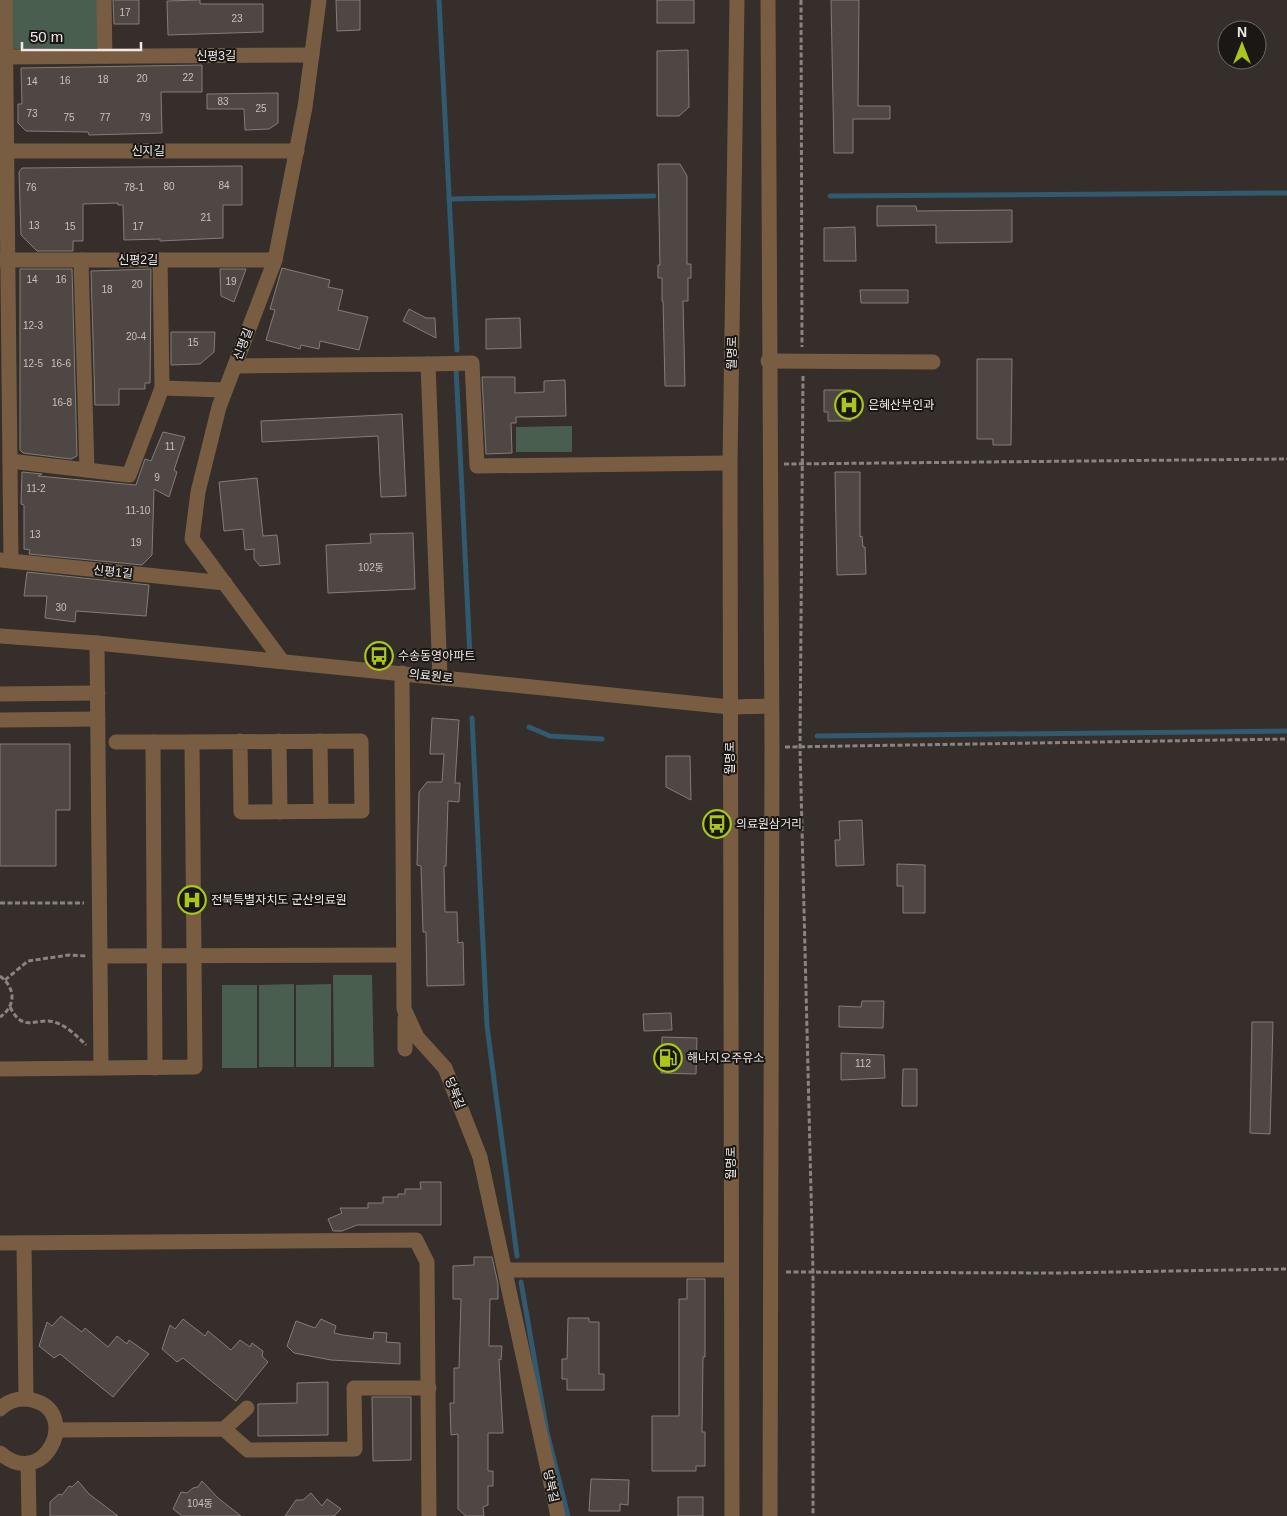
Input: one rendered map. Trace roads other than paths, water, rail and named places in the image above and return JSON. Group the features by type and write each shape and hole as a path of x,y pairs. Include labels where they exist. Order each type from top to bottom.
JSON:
{"street":[{"path":"5,0 3,57 4,260 10,460 5,561"},
{"path":"104,0 105,56"},
{"name":"신평길","path":"282,661 192,539 198,492 219,407 275,260 297,151 319,0"},
{"name":"월명로","path":"731,1516 730,463 736,0"},
{"path":"768,0 768,464 772,747 770,1516"},
{"name":"신평3길","path":"3,57 312,55"},
{"name":"신지길","path":"4,151 297,151"},
{"name":"신평2길","path":"4,260 275,260"},
{"path":"81,260 87,470"},
{"path":"10,460 129,475 162,388 160,260"},
{"path":"768,361 933,362"},
{"path":"235,366 472,363 477,466 730,463"},
{"path":"428,364 440,677"},
{"path":"162,388 225,390"},
{"name":"신평1길","path":"5,561 225,583"},
{"name":"의료원로","path":"0,636 97,643 730,707 771,706"},
{"path":"97,643 101,1068"},
{"name":"당북길","path":"402,673 404,1009 417,1038 431,1050 445,1068 480,1157 558,1516"},
{"path":"0,694 98,693"},
{"path":"0,720 98,719"},
{"path":"116,742 361,740 362,811 241,812 240,741"},
{"path":"279,741 280,812"},
{"path":"320,741 321,812"},
{"path":"153,742 155,1068"},
{"path":"0,1069 195,1067 192,742"},
{"path":"100,956 403,955"},
{"path":"404,1009 406,1049"},
{"path":"0,1243 416,1240 427,1262 429,1516"},
{"path":"24,1242 26,1398"},
{"path":"506,1270 731,1270"},
{"path":"56,1430 224,1429 248,1450 355,1449 354,1388 429,1388"},
{"path":"0,1409 15,1399 26,1398 36,1401 52,1415 56,1430 53,1445 47,1454 38,1460 28,1463 17,1462 0,1453"},
{"path":"224,1429 247,1408"},
{"path":"28,1463 29,1516"}],"waterway":[{"path":"439,0 457,350"},
{"path":"830,196 1287,193"},
{"path":"449,199 654,196"},
{"path":"456,367 470,657"},
{"path":"472,718 487,1026 517,1256"},
{"path":"529,727 550,736 602,739"},
{"path":"817,736 1287,731"},
{"path":"521,1282 547,1432 568,1516"}],"place":[{"name":"은혜산부인과","path":"849,405"},
{"name":"수송동영아파트","path":"379,656"},
{"name":"의료원삼거리","path":"717,824"},
{"name":"전북특별자치도 군산의료원","path":"192,900"},
{"name":"해나지오주유소","path":"668,1058"}]}
